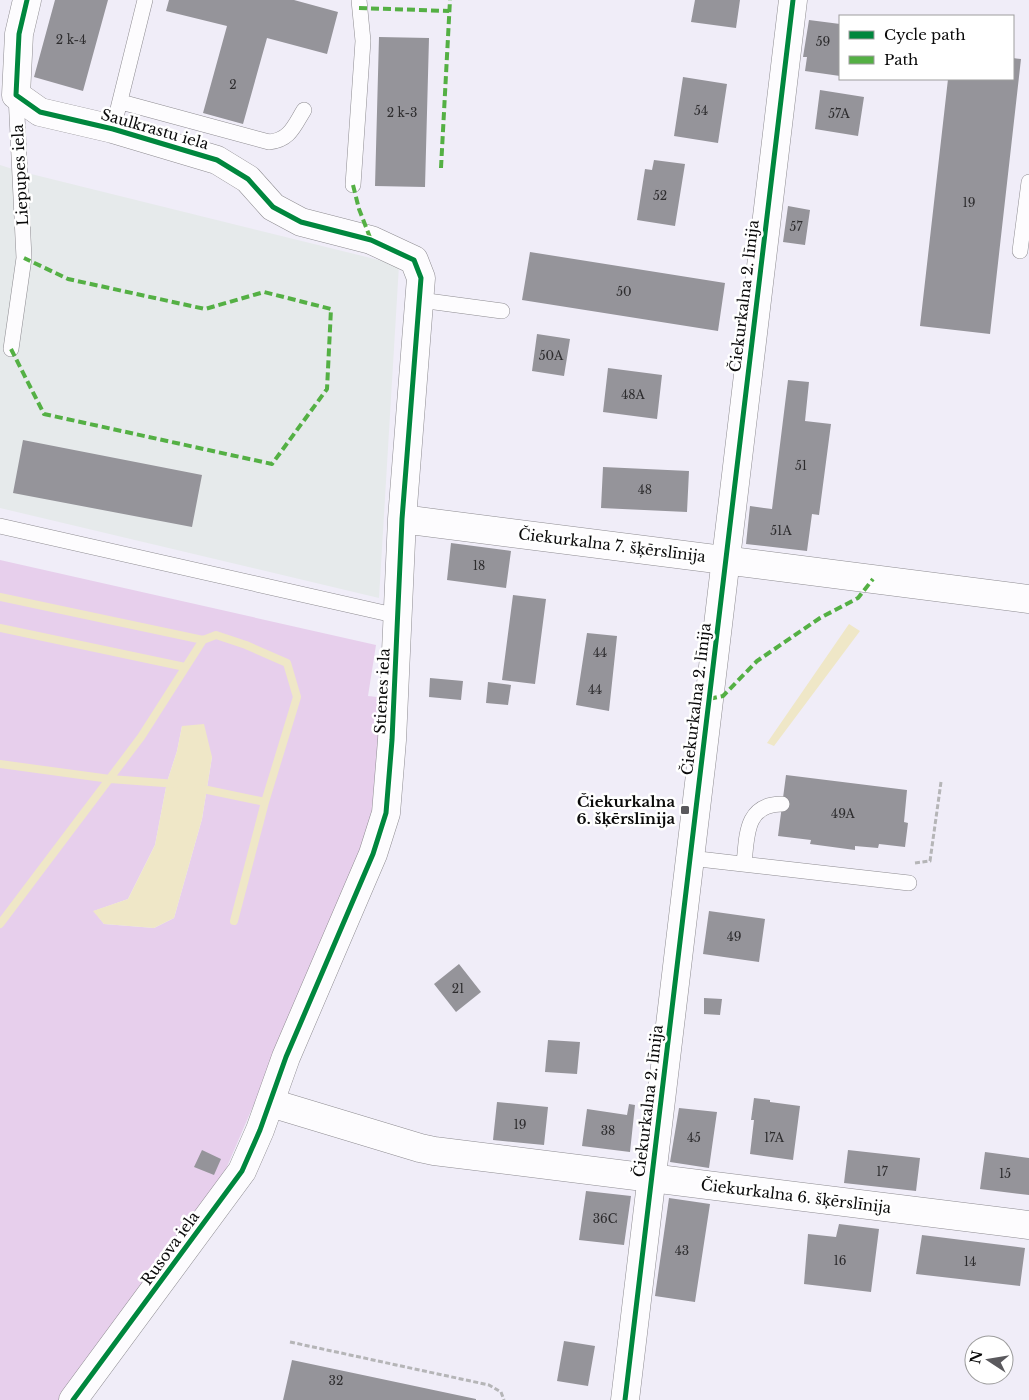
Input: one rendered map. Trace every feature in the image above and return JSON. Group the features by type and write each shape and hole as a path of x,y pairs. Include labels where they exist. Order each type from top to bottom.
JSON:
{"street":[{"name":"Liepupes iela","path":"16,95 19,34 27,0"},
{"name":"Čiekurkalna 2. līnija","path":"625,1400 792,0"},
{"name":"Saulkrastu iela","path":"16,95 40,112 113,129 217,160 248,179 273,207 301,222 371,240 414,260"},
{"name":"Stienes iela","path":"271,1103 286,1057 373,854 386,813 392,740 402,519 420,300 421,278 414,260"},
{"name":"Čiekurkalna 7. šķērslīnija","path":"402,519 1029,599"},
{"name":"Čiekurkalna 6. šķērslīnija","path":"271,1103 420,1148 1029,1225"},
{"name":"Rusova iela","path":"74,1400 242,1171 271,1103"}],"lane":[{"path":"113,129 145,0"},
{"path":"353,184 363,41 359,0"},
{"name":"Liepupes iela","path":"8,341 24,258 16,95"},
{"path":"121,102 269,142 281,141 290,132 304,110"},
{"path":"1020,251 1029,182"},
{"path":"420,300 502,311"},
{"path":"0,526 398,616"},
{"path":"744,864 747,830 752,818 764,806 782,804"},
{"path":"690,858 909,882"}],"path":[{"path":"909,882 914,863 930,861 941,782"},
{"path":"290,1342 490,1385 501,1392 504,1400"}],"shaded area":[{"path":"0,165 399,265 379,598 0,508"},
{"path":"0,560 376,645 368,696 386,698 374,825 223,1176 59,1400 0,1400","holes":["182,726 212,757 202,819 174,918 154,928 104,924 94,911 128,899 155,845 167,782 177,751"]},
{"path":"849,624 860,631 774,746 767,743"},
{"path":"204,724 212,757 202,819 174,918 154,928 104,924 93,911 128,899 155,845 167,782 177,751 182,726"}],"building":[{"path":"55,0 108,0 83,91 34,77"},
{"path":"169,0 294,0 338,12 327,54 267,38 243,124 203,113 227,26 166,11"},
{"path":"695,0 740,0 736,28 691,22"},
{"path":"809,20 839,24 839,76 805,71 807,57 803,57"},
{"path":"379,37 429,38 425,187 375,186"},
{"path":"1014,58 1021,59 990,334 920,326 948,80 1014,80"},
{"path":"683,77 727,84 718,143 674,136"},
{"path":"820,90 864,97 858,136 815,129"},
{"path":"654,160 685,164 675,226 637,220 645,169 652,170"},
{"path":"788,206 810,210 805,245 783,242"},
{"path":"530,252 725,283 718,331 522,300"},
{"path":"537,334 570,339 564,376 532,371"},
{"path":"608,368 662,375 657,419 603,412"},
{"path":"788,380 809,382 805,421 831,424 819,515 812,514 807,551 746,544 750,506 772,509"},
{"path":"23,440 202,475 192,527 13,493"},
{"path":"603,467 689,471 687,512 601,508"},
{"path":"451,543 511,551 506,588 447,580"},
{"path":"513,595 546,599 535,684 502,680"},
{"path":"587,633 617,636 609,711 576,705"},
{"path":"430,678 463,681 461,700 429,697"},
{"path":"488,682 511,685 508,705 486,703"},
{"path":"786,775 907,790 904,822 908,823 905,847 879,844 878,848 855,846 855,850 810,844 811,840 778,836"},
{"path":"709,911 765,919 759,962 703,954"},
{"path":"459,964 481,992 456,1012 434,984"},
{"path":"704,998 722,999 720,1015 704,1014"},
{"path":"548,1040 580,1042 577,1074 545,1072"},
{"path":"754,1098 800,1106 793,1160 750,1154 754,1120 751,1120"},
{"path":"497,1102 548,1107 544,1145 493,1140"},
{"path":"629,1104 635,1105 630,1152 582,1146 587,1109 627,1115"},
{"path":"679,1108 717,1112 709,1168 670,1162"},
{"path":"202,1150 221,1159 214,1175 194,1167"},
{"path":"848,1150 920,1158 916,1191 844,1183"},
{"path":"985,1152 1029,1158 1029,1195 980,1189"},
{"path":"586,1191 631,1196 624,1245 579,1240"},
{"path":"669,1198 710,1204 695,1302 655,1296"},
{"path":"839,1224 879,1229 871,1292 804,1284 808,1234 836,1237"},
{"path":"922,1235 1025,1248 1020,1286 916,1274"},
{"path":"564,1341 595,1346 588,1386 557,1381"},
{"path":"292,1360 476,1399 476,1400 283,1400"}],"waterway":[{"path":"0,597 203,640 216,635 246,645 287,663 297,697 265,802 234,921"},
{"path":"0,628 185,667"},
{"path":"0,924 141,737 203,640"},
{"path":"0,764 110,779 177,784"},
{"path":"198,788 265,802"}],"marked path":[{"path":"441,168 450,0"},
{"path":"359,8 449,11"},
{"path":"353,185 359,209 371,240"},
{"path":"11,349 44,414 272,464 327,389 331,309 264,292 205,309 68,279 24,258"},
{"path":"709,699 723,696 757,661 820,618 858,598 873,579"}],"cycle path":[{"path":"27,0 19,34 16,95 40,112 113,129 217,160 248,179 273,207 301,222 371,240 414,260 421,278 402,519 392,740 386,813 373,854 286,1057 260,1130 242,1171 73,1400"},
{"path":"625,1400 793,0"}],"place":[{"name":"Čiekurkalna 6. šķērslīnija","path":"685,810"}]}
